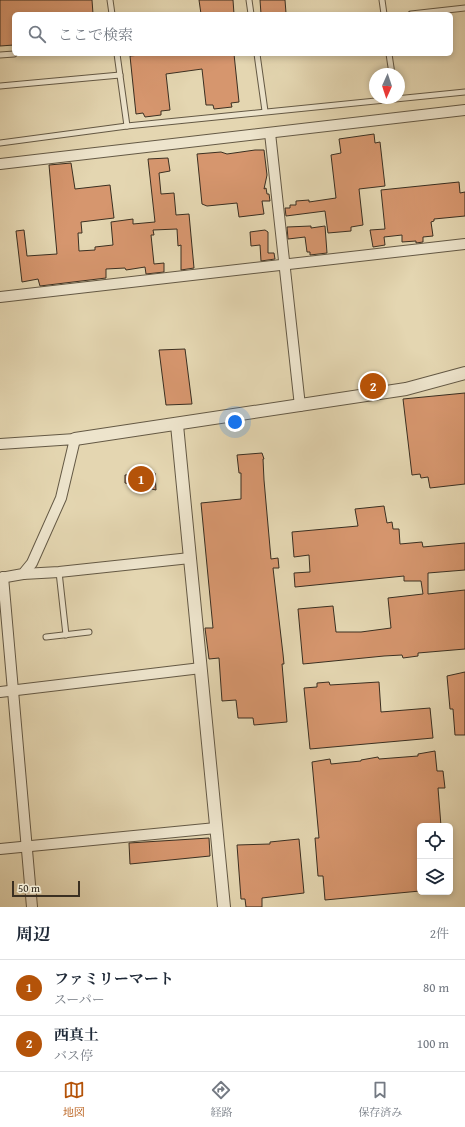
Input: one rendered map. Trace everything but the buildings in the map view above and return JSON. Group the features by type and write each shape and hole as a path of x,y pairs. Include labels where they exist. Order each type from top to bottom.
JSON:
{"street":[{"path":"0,164 465,110"},
{"path":"270,133 300,406"},
{"path":"0,297 465,244"},
{"path":"0,444 75,439 177,425 406,390 465,373"},
{"path":"177,425 224,907"},
{"path":"23,574 32,563 61,498 75,439"},
{"path":"32,907 13,690 1,578 23,574 60,572 190,558"},
{"path":"0,692 201,668"},
{"path":"0,849 216,828"}],"lane":[{"path":"110,0 112,12"},
{"path":"249,0 251,12"},
{"path":"382,0 384,12"},
{"path":"429,12 465,8"},
{"path":"0,55 12,54"},
{"path":"117,56 127,126"},
{"path":"257,56 264,111"},
{"path":"389,56 391,68"},
{"path":"0,86 120,75"},
{"path":"405,98 465,92"},
{"path":"0,142 127,126 369,101"},
{"path":"60,572 66,635"},
{"path":"46,637 89,632"}],"place":[{"name":"西真土","path":"373,386"},
{"name":"ファミリーマート","path":"141,479"}]}
